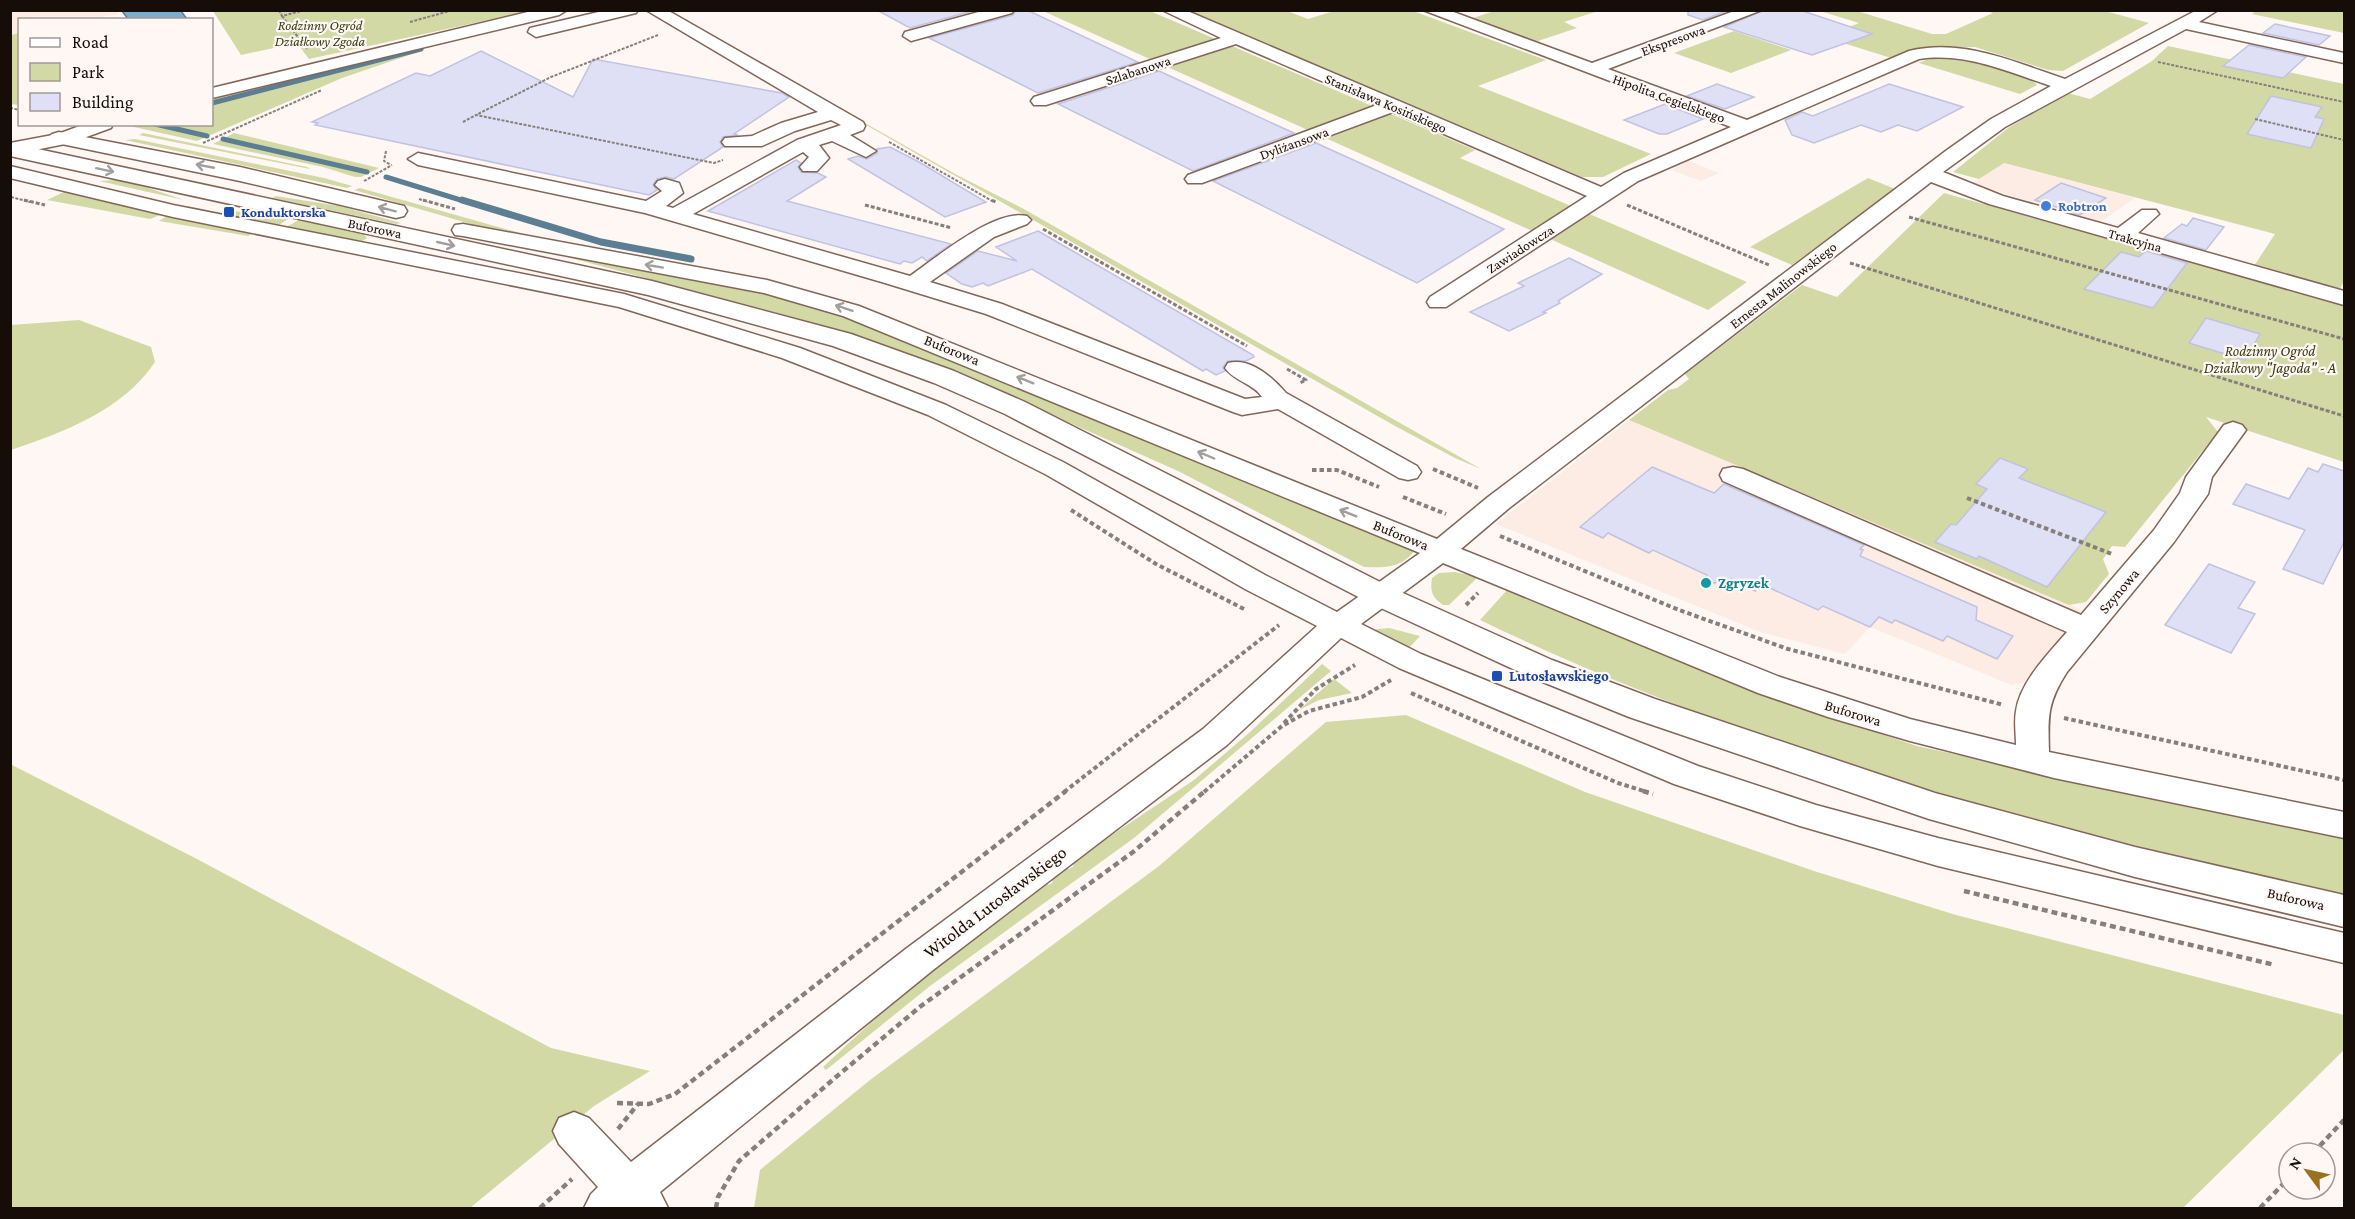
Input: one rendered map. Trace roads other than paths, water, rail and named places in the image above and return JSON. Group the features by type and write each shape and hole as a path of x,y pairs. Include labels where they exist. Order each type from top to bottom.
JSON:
{"main road":[{"name":"Buforowa","path":"10,128 324,193 463,230 600,276"},
{"name":"Buforowa","path":"11,149 600,276 784,323 944,377 1063,432 1382,596 1550,672 1705,731 1940,808 2135,862 2344,911"}],"street":[{"path":"213,93 559,10"},
{"path":"502,23 519,36 630,10"},
{"path":"654,10 856,126 804,144 676,215"},
{"path":"911,36 1006,10"},
{"name":"Stanisława Kosińskiego","path":"1170,10 1602,195"},
{"path":"1438,13 1462,10"},
{"name":"Ekspresowa","path":"1592,69 1754,10"},
{"name":"Ernesta Malinowskiego","path":"1382,596 1879,211 1998,123 2210,10"},
{"name":"Hipolita Cegielskiego","path":"1438,13 1746,126 1927,52 1963,52 2066,85"},
{"path":"2185,24 2344,58"},
{"name":"Szlabanowa","path":"1040,101 1236,39"},
{"name":"Dyliżansowa","path":"1195,179 1392,106"},
{"path":"732,142 755,142 780,130 833,113"},
{"path":"11,149 63,139 99,126"},
{"name":"Zawiadowcza","path":"1438,302 1602,195 1651,166 1746,126"},
{"path":"834,134 866,151"},
{"path":"48,157 63,139"},
{"path":"804,144 818,153 819,158 810,167"},
{"path":"418,159 649,208 913,284 994,309 1242,407 1269,404 1277,398"},
{"path":"10,172 180,213 511,277 624,302 791,352 937,410 1054,468 1255,582 1410,661 1686,775 1812,818 1938,852 2344,948"},
{"name":"Trakcyjna","path":"1929,174 1996,200 2344,298"},
{"path":"649,208 673,193 672,187 665,185"},
{"path":"2121,236 2149,214"},
{"path":"913,284 986,232 1028,222"},
{"name":"Buforowa","path":"463,230 767,287 851,311 1803,697 1885,723 2033,759 2344,825"},
{"path":"1237,368 1265,384 1277,398 1405,484"},
{"name":"Szynowa","path":"2033,759 2032,711 2037,694 2056,665 2139,566 2194,494 2199,477 2233,430"},
{"path":"1733,476 2086,629"},
{"name":"Witolda Lutosławskiego","path":"628,1202 920,958 1215,736 1308,649 1338,625 1382,596"},
{"path":"574,1131 628,1202"}],"water":[{"path":"122,11 181,11 186,18 127,18"}],"waterway":[{"path":"213,103 421,49"},
{"path":"164,126 207,136"},
{"path":"223,139 367,172"},
{"path":"386,177 467,202"},
{"path":"462,200 601,242 691,259"}],"place":[{"name":"Robtron","path":"2046,206"},
{"name":"Konduktorska","path":"229,212"},
{"name":"Zgryzek","path":"1706,583"},
{"name":"Lutosławskiego","path":"1497,676"}],"park label":[{"name":"Rodzinny Ogród Działkowy Zgoda","path":"320,34"},
{"name":"Rodzinny Ogród Działkowy \"Jagoda\" - A","path":"2270,360"}]}
